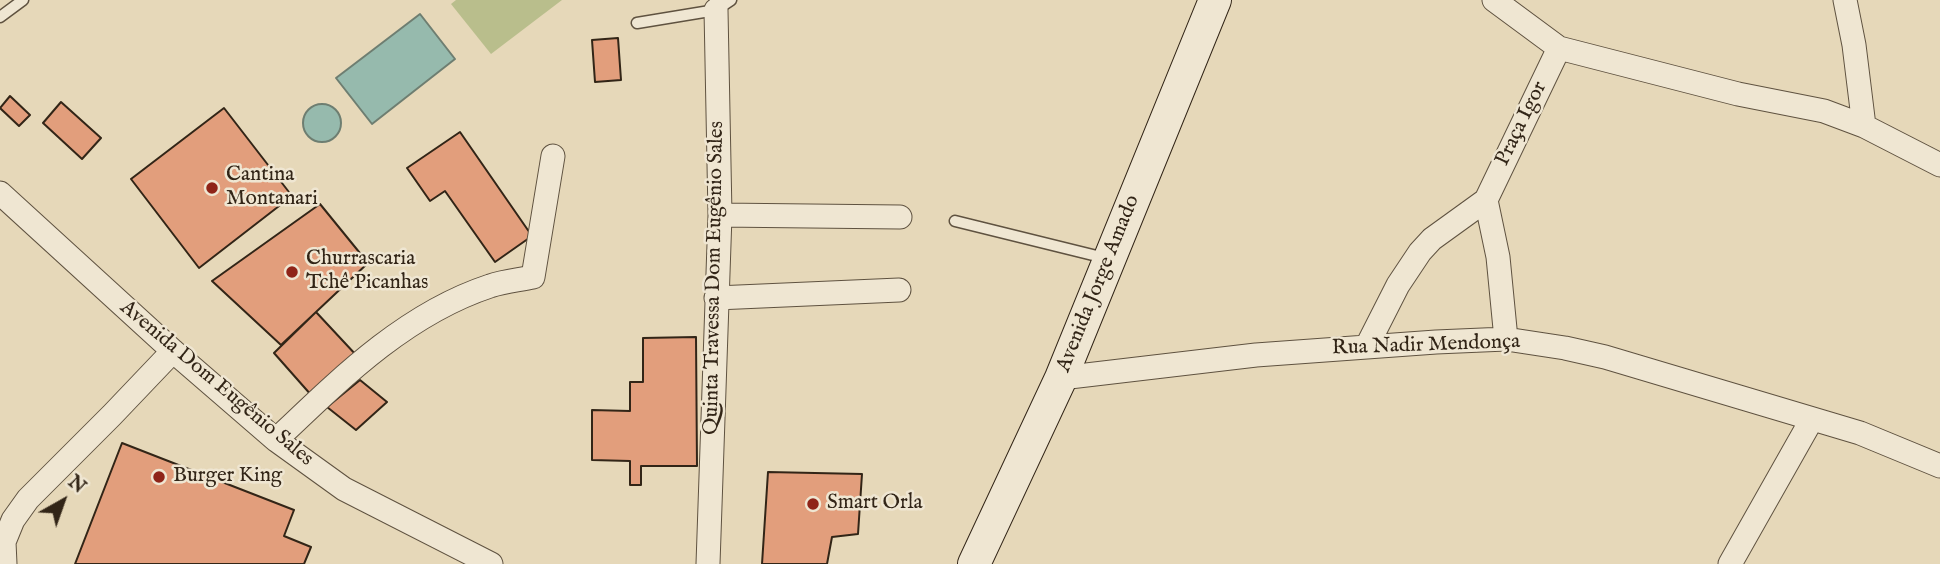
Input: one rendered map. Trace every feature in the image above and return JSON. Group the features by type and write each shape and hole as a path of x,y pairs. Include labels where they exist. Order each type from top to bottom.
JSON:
{"main road":[{"name":"Avenida Jorge Amado","path":"974,564 1061,378 1215,0"}],"street":[{"path":"1494,0 1559,48 1738,94 1824,111 1864,126 1940,165"},
{"path":"1844,0 1854,45 1864,126"},
{"name":"Quinta Travessa Dom Eugênio Sales","path":"708,564 724,5"},
{"name":"Praça Igor","path":"1367,346 1398,285 1420,252 1432,239 1486,200 1559,48"},
{"path":"276,440 350,369 387,340 460,297 493,285 533,277 552,156"},
{"name":"Avenida Dom Eugênio Sales","path":"0,193 173,351 276,440 344,489 491,564"},
{"path":"1486,200 1498,257 1506,339"},
{"path":"720,215 900,217"},
{"path":"716,298 899,290"},
{"name":"Rua Nadir Mendonça","path":"1061,378 1255,355 1506,339 1605,357 1860,432 1940,466"},
{"path":"5,564 5,542 13,520 28,499 173,351"},
{"path":"1730,564 1812,419"}],"lane":[{"path":"0,17 23,0"},
{"path":"637,23 724,5"},
{"path":"955,220 1110,259"}],"green space":[{"path":"456,0 562,0 491,54 451,4"}],"water":[{"path":"420,14 455,59 372,124 336,78"},
{"path":"322,104 335,110 341,123 335,136 322,142 309,136 303,123 309,110"}],"building":[{"path":"618,38 621,80 595,82 592,40"},
{"path":"10,96 30,115 19,126 0,108"},
{"path":"61,102 101,138 82,159 43,123"},
{"name":"Cantina Montanari","path":"224,108 292,196 199,268 131,179"},
{"path":"460,132 532,236 495,262 445,191 430,201 407,168"},
{"name":"Churrascaria Tchê Picanhas","path":"320,204 368,263 281,345 212,281"},
{"path":"316,312 357,356 312,396 274,353"},
{"path":"696,337 697,466 641,466 641,485 630,485 630,461 592,460 592,410 630,411 630,382 643,382 643,338"},
{"path":"360,380 387,402 356,430 327,407"},
{"name":"Burger King","path":"122,443 294,510 284,536 311,547 304,564 75,564"},
{"name":"Smart Orla","path":"768,472 862,474 858,534 832,537 827,564 762,564"}],"place":[{"name":"Cantina Montanari","path":"212,188"},
{"name":"Churrascaria Tchê Picanhas","path":"292,272"},
{"name":"Burger King","path":"159,477"},
{"name":"Smart Orla","path":"813,504"}]}
